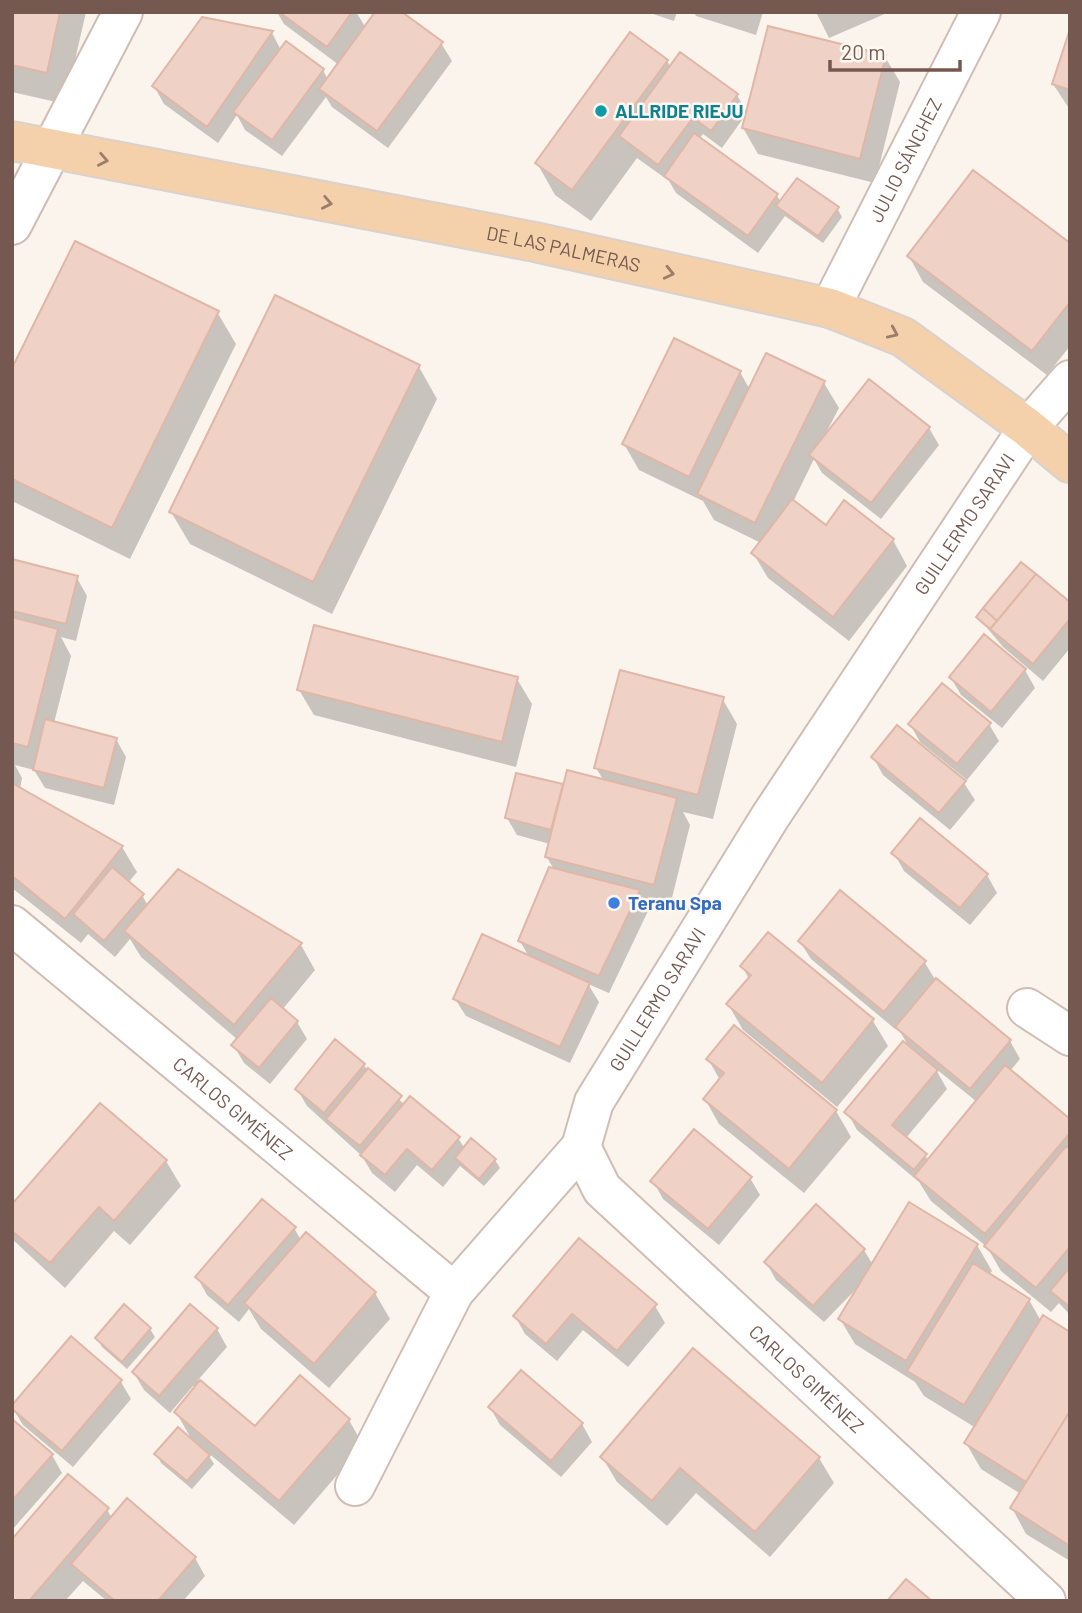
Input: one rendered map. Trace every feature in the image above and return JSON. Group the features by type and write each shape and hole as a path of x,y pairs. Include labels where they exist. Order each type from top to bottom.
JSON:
{"main road":[{"name":"DE LAS PALMERAS","path":"12,141 535,242 830,309 903,337 1028,428 1070,463"}],"street":[{"path":"12,225 123,12"},
{"name":"JULIO SÁNCHEZ","path":"830,309 981,12"},
{"name":"GUILLERMO SARAVI","path":"355,1486 454,1292 581,1147 594,1102 769,817 1028,428 1070,380"},
{"name":"CARLOS GIMÉNEZ","path":"12,925 454,1292"},
{"path":"1027,1008 1070,1036"},
{"name":"CARLOS GIMÉNEZ","path":"581,1147 602,1189 1046,1601"}],"building":[{"path":"12,12 60,12 47,73 12,65"},
{"path":"279,12 352,12 327,47"},
{"path":"375,12 402,12 443,42 377,131 319,89"},
{"path":"202,17 273,31 207,127 152,86"},
{"path":"768,26 886,55 860,159 742,128"},
{"path":"1070,29 1070,90 1052,84"},
{"name":"ALLRIDE RIEJU","path":"630,32 668,60 572,190 535,163"},
{"path":"286,41 324,69 272,140 233,112"},
{"path":"680,52 738,94 711,131 693,118 658,165 619,136"},
{"path":"694,133 778,194 748,236 664,176"},
{"path":"973,170 1070,243 1070,302 1032,351 907,256"},
{"path":"797,178 839,207 818,236 776,206"},
{"path":"75,241 219,311 112,528 12,479 12,368"},
{"path":"275,295 420,365 313,582 169,512"},
{"path":"674,338 741,371 689,477 622,444"},
{"path":"766,353 825,381 755,523 697,494"},
{"path":"869,379 930,427 871,503 809,455"},
{"path":"792,499 826,525 844,500 894,539 833,617 751,553"},
{"path":"12,559 78,576 66,624 12,611"},
{"path":"1021,562 1036,574 997,621 983,608"},
{"path":"1036,574 1070,602 1070,619 1033,664 990,629"},
{"path":"983,608 997,621 990,629 976,617"},
{"path":"12,617 58,629 28,747 12,743"},
{"path":"314,625 518,677 502,742 297,690"},
{"path":"984,634 1026,669 991,712 949,677"},
{"path":"620,670 724,697 698,795 594,768"},
{"path":"942,683 991,723 957,764 908,724"},
{"path":"45,719 117,738 104,788 33,770"},
{"path":"897,725 966,781 939,813 871,757"},
{"path":"567,770 677,798 654,885 545,857"},
{"path":"516,773 563,784 551,830 505,818"},
{"path":"12,783 123,846 65,919 12,876"},
{"path":"920,818 988,874 960,908 891,853"},
{"path":"112,867 144,894 104,941 73,914"},
{"path":"549,867 640,890 599,976 518,941"},
{"path":"178,869 302,943 234,1025 124,931"},
{"path":"840,890 926,961 884,1012 798,941"},
{"path":"768,932 874,1019 822,1083 726,1004 751,975 740,966"},
{"path":"482,934 590,983 560,1047 453,999"},
{"path":"936,978 1011,1040 970,1089 895,1027"},
{"path":"271,998 298,1021 259,1068 231,1045"},
{"path":"734,1025 837,1110 789,1169 703,1099 724,1073 706,1059"},
{"path":"335,1039 365,1064 324,1113 295,1089"},
{"path":"903,1041 938,1070 892,1125 927,1154 914,1170 844,1112"},
{"path":"1005,1065 1070,1119 1070,1133 985,1234 914,1176"},
{"path":"368,1068 402,1096 360,1146 326,1119"},
{"path":"410,1096 460,1137 432,1170 407,1149 385,1175 360,1155"},
{"path":"100,1103 167,1160 114,1221 99,1207 50,1263 12,1231 12,1204"},
{"path":"694,1129 752,1177 708,1229 650,1181"},
{"path":"471,1138 496,1159 479,1179 455,1158"},
{"path":"1066,1146 1070,1149 1070,1247 1036,1288 984,1246"},
{"path":"262,1199 296,1227 228,1305 195,1277"},
{"path":"909,1202 978,1244 906,1361 838,1319"},
{"path":"816,1204 865,1249 813,1306 764,1262"},
{"path":"306,1232 376,1292 314,1364 244,1303"},
{"path":"579,1238 657,1304 617,1351 572,1314 546,1344 513,1316"},
{"path":"973,1263 1030,1299 964,1405 907,1371"},
{"path":"1070,1267 1070,1307 1050,1291"},
{"path":"124,1304 151,1328 122,1362 95,1338"},
{"path":"190,1304 218,1328 159,1396 132,1372"},
{"path":"1043,1315 1070,1332 1070,1411 1026,1482 964,1443"},
{"path":"71,1336 122,1380 62,1451 12,1409 12,1405"},
{"path":"693,1348 820,1457 755,1532 680,1468 652,1501 600,1457"},
{"path":"521,1370 583,1423 551,1461 488,1407"},
{"path":"300,1375 350,1419 279,1501 174,1412 200,1380 255,1426"},
{"path":"1070,1411 1070,1546 1010,1508"},
{"path":"12,1419 53,1454 12,1501"},
{"path":"178,1427 210,1455 187,1481 154,1454"},
{"path":"68,1474 109,1508 29,1601 12,1601 12,1539"},
{"path":"127,1498 196,1557 158,1601 115,1601 71,1564"},
{"path":"906,1579 932,1601 887,1601"}],"place":[{"name":"ALLRIDE RIEJU","path":"601,111"},
{"name":"Teranu Spa","path":"614,903"}]}
